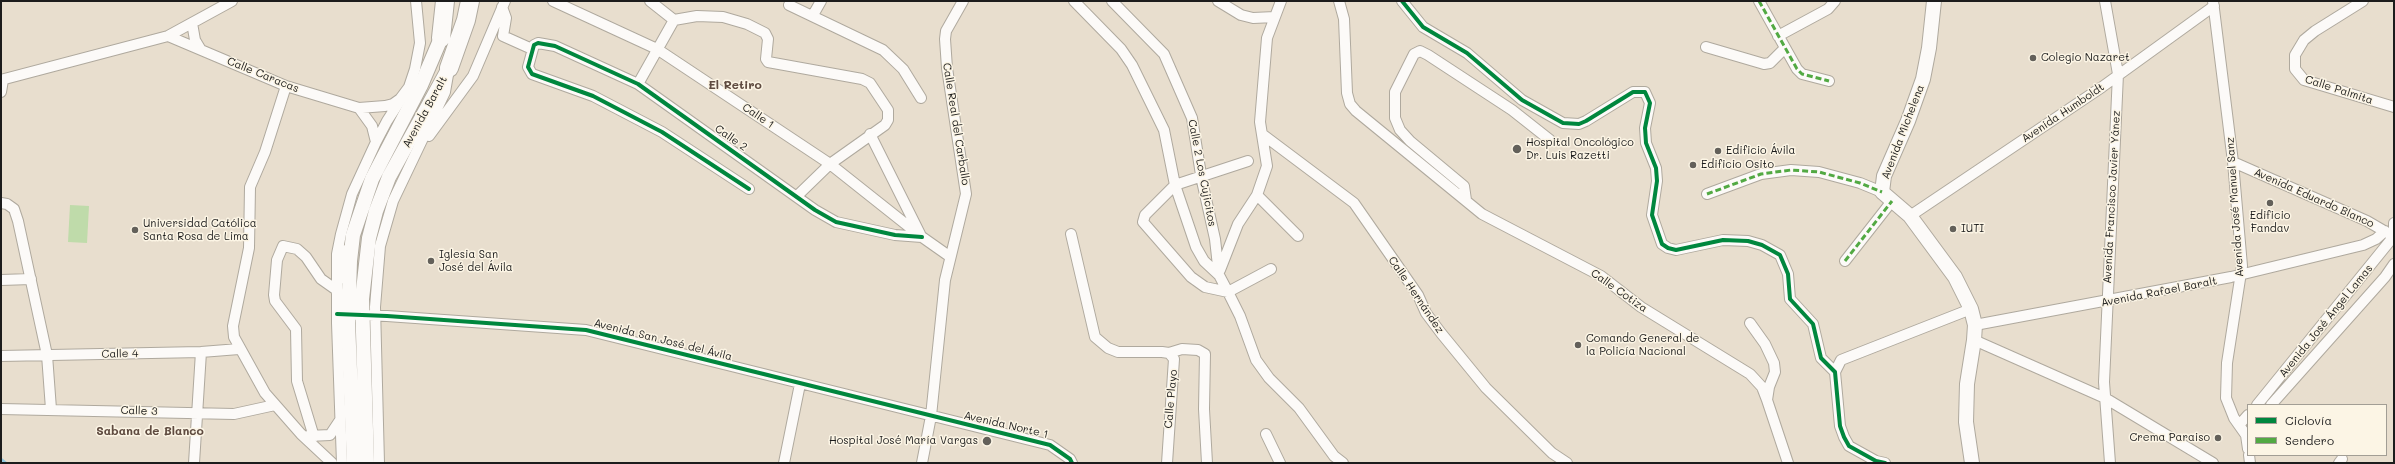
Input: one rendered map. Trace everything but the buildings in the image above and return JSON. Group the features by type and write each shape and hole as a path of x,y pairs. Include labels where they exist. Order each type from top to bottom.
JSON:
{"highway":[{"path":"441,38 445,1"},
{"path":"450,68 466,20 470,1"}],"main road":[{"name":"Avenida Michelena","path":"1887,197 1884,176 1908,121 1923,79 1929,48 1934,1"},
{"name":"Avenida Baralt","path":"367,463 356,315 350,261 353,235 372,179 421,85 441,38"},
{"name":"Avenida Baralt","path":"354,463 356,315 376,211 402,152 450,68"},
{"path":"1887,197 1910,216 1955,277 1971,309 1975,325 1966,402 1967,437 1972,463"},
{"path":"338,284 344,246 353,235"}],"street":[{"path":"1,92 2,80 168,36 232,1"},
{"path":"359,108 393,104 400,99 409,88 420,43 416,1"},
{"name":"Calle 1","path":"553,1 657,49 830,164 922,237 949,256"},
{"path":"650,1 674,20 696,16 723,17 747,24 765,34 768,39 766,59 768,62 862,79 870,83 888,110 888,120 885,125 870,134 830,164 797,196"},
{"path":"813,15 821,1"},
{"name":"Calle Real del Carballo","path":"922,463 931,416 944,280 949,256 964,208 966,194 947,68 945,39 946,31 963,1"},
{"path":"1074,1 1121,50 1132,65 1164,130 1175,185 1196,247 1204,261 1219,275 1240,316 1256,360 1269,378 1299,408 1334,456 1343,463"},
{"name":"Calle 2 Los Cujicitos","path":"1112,1 1167,59 1194,124 1201,177 1215,239 1219,275"},
{"path":"1218,1 1236,12 1254,18 1275,17"},
{"path":"1219,275 1238,224 1257,195 1267,166 1260,122 1267,38 1281,1"},
{"name":"Calle Cotiza","path":"1339,1 1344,19 1347,93 1350,104 1356,111 1410,153 1482,214 1600,276 1640,307 1750,374 1762,387 1768,400 1788,463"},
{"path":"1402,1 1423,27 1467,53 1522,100 1563,123 1579,124 1633,92 1645,92 1650,103 1645,128 1646,143 1656,168 1657,180 1652,215 1662,244 1668,248 1676,250 1733,239 1748,241 1772,249 1780,255 1786,265 1790,299 1813,324 1821,358 1835,372"},
{"path":"1759,1 1797,69 1802,74 1829,81"},
{"path":"1778,36 1828,9 1835,1"},
{"name":"Avenida Francisco Javier Yánez","path":"2105,1 2118,74 2105,398 2110,463"},
{"name":"Calle Palmita","path":"2363,1 2315,31 2304,40 2295,55 2295,69 2304,80 2394,107"},
{"path":"504,4 506,18 503,36 533,47 528,67 532,74 593,96 655,128 749,189"},
{"path":"415,153 473,76 504,4"},
{"path":"789,4 883,50 903,69 921,98"},
{"name":"Avenida Humboldt","path":"1910,216 2118,74 2213,4"},
{"name":"Avenida José Manuel Sanz","path":"2213,4 2233,162 2242,275 2227,363 2226,398 2229,408 2247,433"},
{"path":"638,84 674,20"},
{"path":"192,23 195,40 201,50"},
{"name":"Calle Caracas","path":"168,36 286,86 359,108"},
{"name":"Calle 2","path":"533,47 538,43 555,46 638,84 815,210 836,222 895,235 922,237"},
{"path":"1706,47 1764,64 1770,63 1785,48"},
{"path":"1466,200 1464,186 1410,141 1400,130 1395,118 1395,92 1414,54 1420,51 1428,55 1512,110 1550,140"},
{"name":"Avenida Baralt","path":"342,463 340,420 356,315 378,263 386,221 393,201 445,92 450,68"},
{"path":"286,86 265,152 250,187 249,248 233,326 234,337 239,349 265,393 327,462"},
{"name":"Avenida Baralt","path":"379,463 356,315 338,284 338,254 346,213 362,171 387,121 409,88"},
{"path":"359,108 372,126 376,142"},
{"path":"870,134 922,237"},
{"name":"Calle Hernández","path":"1262,134 1354,203 1418,295 1426,313 1486,388 1552,453 1567,463"},
{"path":"1248,161 1175,185 1145,215 1144,222 1191,277 1204,287 1228,292 1271,269"},
{"name":"Avenida Eduardo Blanco","path":"2233,162 2367,221 2391,235"},
{"path":"1707,194 1761,174 1791,170 1819,172 1860,183 1887,197 1845,261"},
{"path":"1257,195 1298,236"},
{"path":"1,203 14,210 31,279 47,355 51,409"},
{"path":"2391,235 2394,223"},
{"name":"Calle Playo","path":"1071,234 1095,337 1108,348 1118,352 1169,353 1174,359 1175,367 1167,463"},
{"name":"Avenida Rafael Baralt","path":"1975,325 2108,302 2242,275 2363,245 2376,239 2391,235"},
{"name":"Avenida José Ángel Lamas","path":"2258,404 2391,235"},
{"path":"314,437 297,381 296,329 276,301 274,295 276,267 283,246 297,249 306,257 321,279 338,284"},
{"name":"Avenida José Ángel Lamas","path":"2272,404 2385,277 2394,264"},
{"path":"1,280 31,279"},
{"path":"1885,463 1876,461 1849,446 1844,437 1840,426 1835,372 1841,360 1971,309"},
{"name":"Avenida San José del Ávila","path":"356,315 586,330 931,416"},
{"path":"1750,323 1765,344 1774,363 1775,372 1769,387 1768,400"},
{"path":"1974,340 2105,398 2213,463"},
{"name":"Calle 4","path":"1,356 201,352 239,349"},
{"path":"1169,353 1182,349 1198,350 1205,354 1204,415 1207,463"},
{"path":"194,463 201,352"},
{"path":"784,463 800,384"},
{"name":"Calle 3","path":"1,409 234,414 275,405"},
{"name":"Avenida Norte 1","path":"931,416 1050,445 1070,459 1072,463"},
{"path":"2240,424 2247,416"},
{"path":"301,434 314,437 330,434 340,420"},
{"path":"1266,434 1280,463"}],"green space":[{"path":"70,205 89,206 87,243 68,242"}],"waterway":[{"path":"1,459 6,463"}],"marked path":[{"path":"1759,1 1797,69 1802,74 1829,81"},
{"path":"1707,194 1761,174 1791,170 1819,172 1860,183 1882,192"},
{"path":"1845,261 1892,201"}],"cycle path":[{"path":"1402,1 1423,27 1467,53 1522,100 1563,123 1579,124 1633,92 1645,92 1650,103 1645,128 1646,143 1656,168 1657,181 1652,215 1662,244 1668,248 1676,250 1723,240 1748,241 1762,245 1780,255 1788,274 1790,299 1813,324 1821,358 1835,372 1840,426 1844,437 1849,446 1876,461 1885,463"},
{"path":"749,189 662,132 593,96 532,74 528,67 534,45 538,43 555,46 638,84 815,210 836,222 895,235 922,237"},
{"path":"337,314 387,316 586,330 1050,445 1070,459 1072,463"}],"place":[{"name":"Colegio Nazaret","path":"2033,58"},
{"name":"Hospital Oncológico Dr. Luis Razetti","path":"1517,149"},
{"name":"Edificio Ávila","path":"1718,151"},
{"name":"Edificio Osito","path":"1693,165"},
{"name":"Edificio Fandav","path":"2270,203"},
{"name":"IUTI","path":"1953,229"},
{"name":"Universidad Católica Santa Rosa de Lima","path":"135,230"},
{"name":"Iglesia San José del Ávila","path":"431,261"},
{"name":"Comando General de la Policía Nacional","path":"1578,345"},
{"name":"Crema Paraiso","path":"2218,438"},
{"name":"Hospital José María Vargas","path":"987,441"}],"district":[{"name":"El Retiro","path":"735,85"},
{"name":"Sabana de Blanco","path":"150,431"}]}
